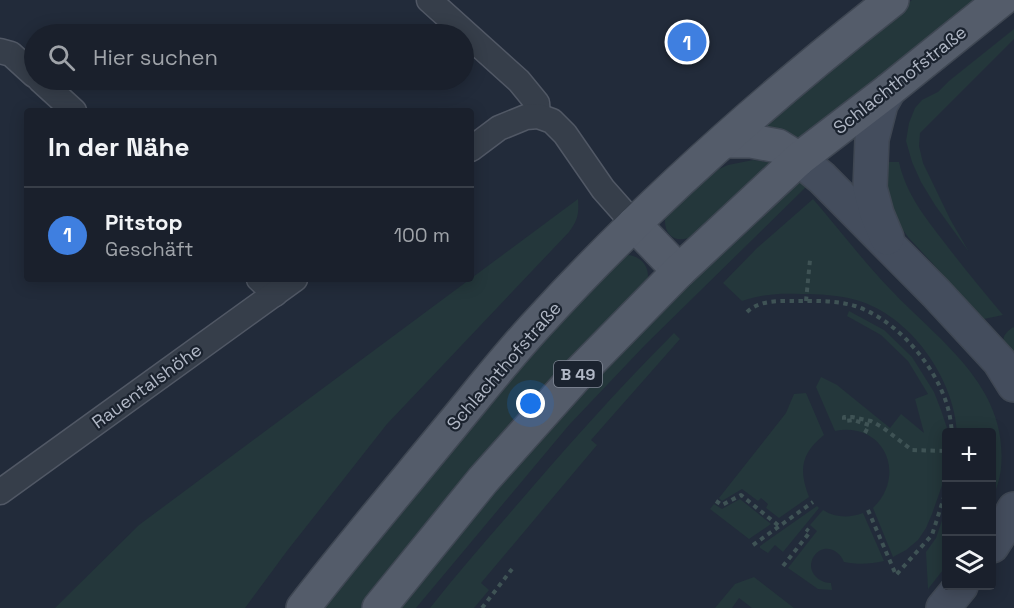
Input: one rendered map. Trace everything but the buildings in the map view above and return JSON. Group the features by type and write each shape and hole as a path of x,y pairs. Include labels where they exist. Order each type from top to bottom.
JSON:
{"main road":[{"name":"Schlachthofstraße","path":"303,608 341,558 539,321 634,224 724,141 798,75 892,0"},
{"name":"Schlachthofstraße","path":"379,608 483,480 568,385 679,271 799,159 1001,0"},
{"path":"724,141 751,141 778,146 799,159"},
{"path":"634,224 679,271"}],"street":[{"path":"429,0 456,24"},
{"path":"474,40 519,81 537,103 538,116"},
{"path":"0,51 11,54 24,66"},
{"path":"51,90 71,108"},
{"path":"889,90 881,104 872,139 870,188 877,214 892,248"},
{"path":"474,147 499,128 526,117 538,116 552,120 565,134 603,189 634,224"},
{"path":"799,159 822,178 892,248 999,361 1014,385"},
{"name":"Rauentalshöhe","path":"0,492 267,286 283,282"},
{"path":"996,540 1014,509"},
{"path":"943,608 957,590"}],"path":[{"path":"806,301 810,260"},
{"path":"747,312 753,306 773,301 806,301 838,303 856,307 876,316 907,340 929,368 947,405 951,428"},
{"path":"865,434 869,425 844,421 844,417 871,421 912,450 942,451"},
{"path":"716,501 722,505 741,495 779,526"},
{"path":"753,545 813,502"},
{"path":"868,510 896,575 932,535 942,504"},
{"path":"783,566 810,532 806,529"},
{"path":"482,608 512,569"}],"green space":[{"path":"912,0 981,0 802,142 764,126 865,37"},
{"path":"1014,29 1014,39 920,133 919,146 923,163 969,252 921,182 906,141 909,123 915,108 922,100 938,92"},
{"path":"753,160 775,163 696,235 682,239 671,236 666,227 666,212 710,173 728,165"},
{"path":"881,162 899,162 911,195 923,214 1003,315 984,319 908,237 890,210"},
{"path":"797,176 809,184 645,345 569,425 416,608 395,608 582,387"},
{"path":"578,199 577,217 569,232 387,424 245,608 55,608 139,525 466,282 474,282 474,276"},
{"path":"813,199 880,278 967,367 982,389 994,413 1001,439 1001,468 996,490 996,428 956,428 948,391 938,370 926,351 911,334 894,319 876,308 856,300 836,296 779,294 742,301 723,283 757,248"},
{"path":"629,255 645,264 648,273 647,283 409,547 363,608 323,608 447,441 619,256"},
{"path":"849,311 884,330 912,357 934,392 947,428 942,428 942,485 932,514 918,540 893,557 873,508 883,495 889,480 889,466 885,453 877,442 866,434 852,430 835,431 816,387 821,377 837,385 890,428 901,414 924,433 915,399 928,394 908,361 881,335 847,316"},
{"path":"1013,327 1014,356 1004,341 1005,335"},
{"path":"674,333 680,339 591,440 597,445 481,583 489,590 474,608 430,608 570,444"},
{"path":"806,393 824,435 810,449 804,463 804,479 809,497 779,518 766,508 768,504 761,498 758,501 742,489 722,501 719,498 786,413 794,394"},
{"path":"740,499 771,524 749,539 710,509 714,504 722,509"},
{"path":"817,506 819,508 783,552 775,545 768,553 760,548 760,546"},
{"path":"823,510 833,515 843,516 863,513 884,561 855,564 844,562 842,557 830,549 818,552 812,561 812,571 822,581 831,583 832,590 818,589 788,568 817,531 810,525"},
{"path":"942,521 942,571 928,589 926,552 936,538"},
{"path":"754,577 794,608 752,608 739,598 732,608 715,608 735,584"}],"place":[{"name":"Pitstop","path":"687,42"}]}
